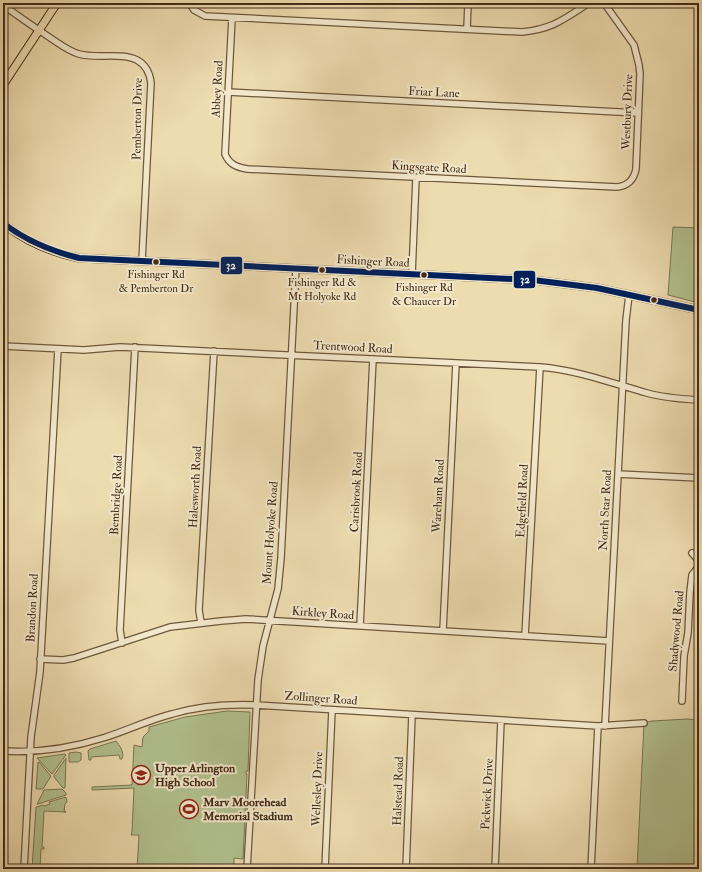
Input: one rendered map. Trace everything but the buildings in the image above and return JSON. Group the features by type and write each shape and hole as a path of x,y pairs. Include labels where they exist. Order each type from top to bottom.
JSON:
{"main road":[{"path":"3,85 57,3"},
{"name":"Fishinger Road","path":"3,223 31,243 48,250 79,258 556,282 629,295 699,310"}],"street":[{"path":"189,3 194,10 205,16 522,32 536,30 558,23 589,3"},
{"path":"467,29 468,3"},
{"name":"Westbury Drive","path":"604,3 634,44 640,74 636,169 634,176 629,182"},
{"name":"Pemberton Drive","path":"3,5 65,47 79,54 124,57 137,60 150,75 151,83 142,261"},
{"name":"Abbey Road","path":"229,161 225,154 225,146 232,18"},
{"name":"Friar Lane","path":"228,92 638,113"},
{"name":"Kingsgate Road","path":"229,161 237,167 246,169 416,178 612,187 621,187 629,182"},
{"path":"412,274 416,178"},
{"name":"Mount Holyoke Road","path":"247,869 258,680 263,646 278,588 281,558 296,268"},
{"name":"North Star Road","path":"605,726 629,295"},
{"name":"Trentwood Road","path":"3,346 84,350 120,347 540,367 574,372 648,394 671,398 699,400"},
{"name":"Bembridge Road","path":"122,643 120,630 135,348"},
{"name":"Brandon Road","path":"24,869 30,751 40,659 58,349"},
{"name":"Halesworth Road","path":"201,623 199,610 214,351"},
{"name":"Carisbrook Road","path":"360,626 373,359"},
{"name":"Wareham Road","path":"442,631 456,363"},
{"name":"Edgefield Road","path":"525,636 540,367"},
{"path":"618,474 699,478"},
{"path":"692,553 699,561"},
{"name":"Shadywood Road","path":"682,701 684,656 688,633 692,575 699,566"},
{"name":"Kirkley Road","path":"40,659 63,660 74,658 170,627 234,619 609,641"},
{"name":"Zollinger Road","path":"3,750 30,751 74,746 101,739 158,718 189,710 222,706 256,705 598,726 644,723"},
{"name":"Wellesley Drive","path":"325,869 332,710"},
{"name":"Halstead Road","path":"406,869 412,715"},
{"name":"Pickwick Drive","path":"495,869 501,720"},
{"path":"591,869 598,726"}],"green space":[{"path":"673,227 699,228 699,303 668,295"},
{"name":"Marv Moorehead Memorial Stadium","path":"227,711 250,712 243,859 234,858 234,865 227,865 227,869 137,869 139,835 131,835 134,788 92,790 92,787 132,785 134,745 142,747 143,737 149,731 149,727 185,717"},
{"path":"687,719 699,720 699,869 637,869 644,723 652,721"},
{"path":"116,741 122,751 122,759 120,759 119,755 91,757 91,760 89,760 88,751 90,749"},
{"path":"69,753 81,753 81,760 78,762 69,762"},
{"path":"66,755 52,774 37,758"},
{"path":"66,758 65,788 63,788 54,775"},
{"path":"38,762 51,776 43,789 36,789"},
{"path":"62,789 66,795 37,804 44,790"},
{"path":"66,797 67,802 65,804 64,812 44,811 42,847 44,847 44,849 41,849 40,869 32,869 36,807 50,804 49,802"}],"transit line":[{"name":"32","path":"3,223 39,245 79,258 533,280 597,288 699,310"}],"place":[{"name":"Fishinger Rd & Pemberton Dr","path":"156,262"},
{"name":"Fishinger Rd & Mt Holyoke Rd","path":"322,270"},
{"name":"Fishinger Rd & Chaucer Dr","path":"424,275"},
{"name":"Upper Arlington High School","path":"141,775"},
{"name":"Marv Moorehead Memorial Stadium","path":"189,809"}]}
